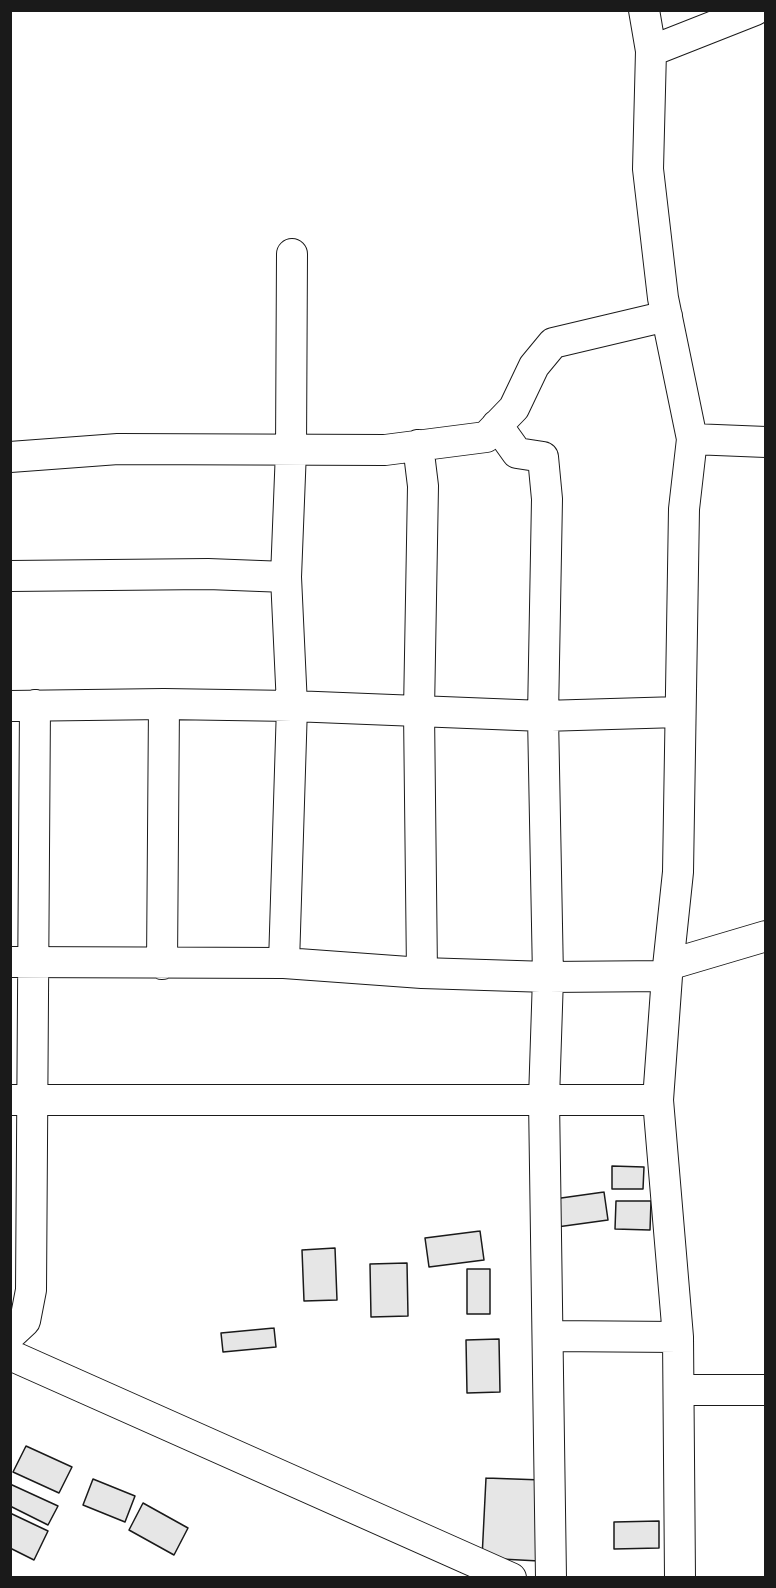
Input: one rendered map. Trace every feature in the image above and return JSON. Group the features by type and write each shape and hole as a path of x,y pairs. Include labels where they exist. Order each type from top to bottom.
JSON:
{"street":[{"path":"644,10 651,51 648,169 667,316 692,439 684,509 678,872 667,971 658,1100 678,1337 680,1578"},
{"path":"651,51 755,10"},
{"path":"284,963 292,706 286,577 291,450 291,254"},
{"path":"10,457 118,449 385,450 486,437 514,408 534,366 553,343 667,316"},
{"path":"497,425 517,453 543,457 548,499 543,716 548,977 544,1099 552,1578"},
{"path":"692,439 765,442"},
{"path":"418,446 423,486 419,711 422,973"},
{"path":"10,576 208,574 286,577"},
{"path":"10,1335 25,1322 31,1290 21,1100 23,706 164,704 292,706 543,716 679,712"},
{"path":"162,964 164,704"},
{"path":"22,962 284,963 422,973 548,977 667,971 765,936"},
{"path":"21,1100 658,1100"},
{"path":"549,1336 678,1337"},
{"path":"10,1355 511,1578"},
{"path":"679,1390 765,1390"}],"building":[{"path":"612,1166 644,1167 643,1189 612,1189"},
{"path":"604,1192 608,1220 557,1227 554,1199"},
{"path":"616,1201 651,1201 650,1230 615,1229"},
{"path":"480,1231 484,1260 429,1267 425,1238"},
{"path":"335,1248 337,1300 304,1301 302,1250"},
{"path":"407,1263 408,1316 371,1317 370,1264"},
{"path":"467,1269 490,1269 490,1314 467,1314"},
{"path":"274,1328 276,1347 223,1352 221,1333"},
{"path":"499,1339 500,1392 467,1393 466,1340"},
{"path":"26,1446 72,1467 59,1493 13,1472"},
{"path":"486,1478 542,1480 539,1561 482,1558"},
{"path":"93,1479 135,1496 125,1522 83,1505"},
{"path":"10,1484 58,1506 48,1525 10,1506"},
{"path":"143,1503 188,1528 174,1555 129,1530"},
{"path":"10,1513 48,1531 34,1560 10,1548"},
{"path":"659,1521 659,1548 614,1549 614,1522"}]}
